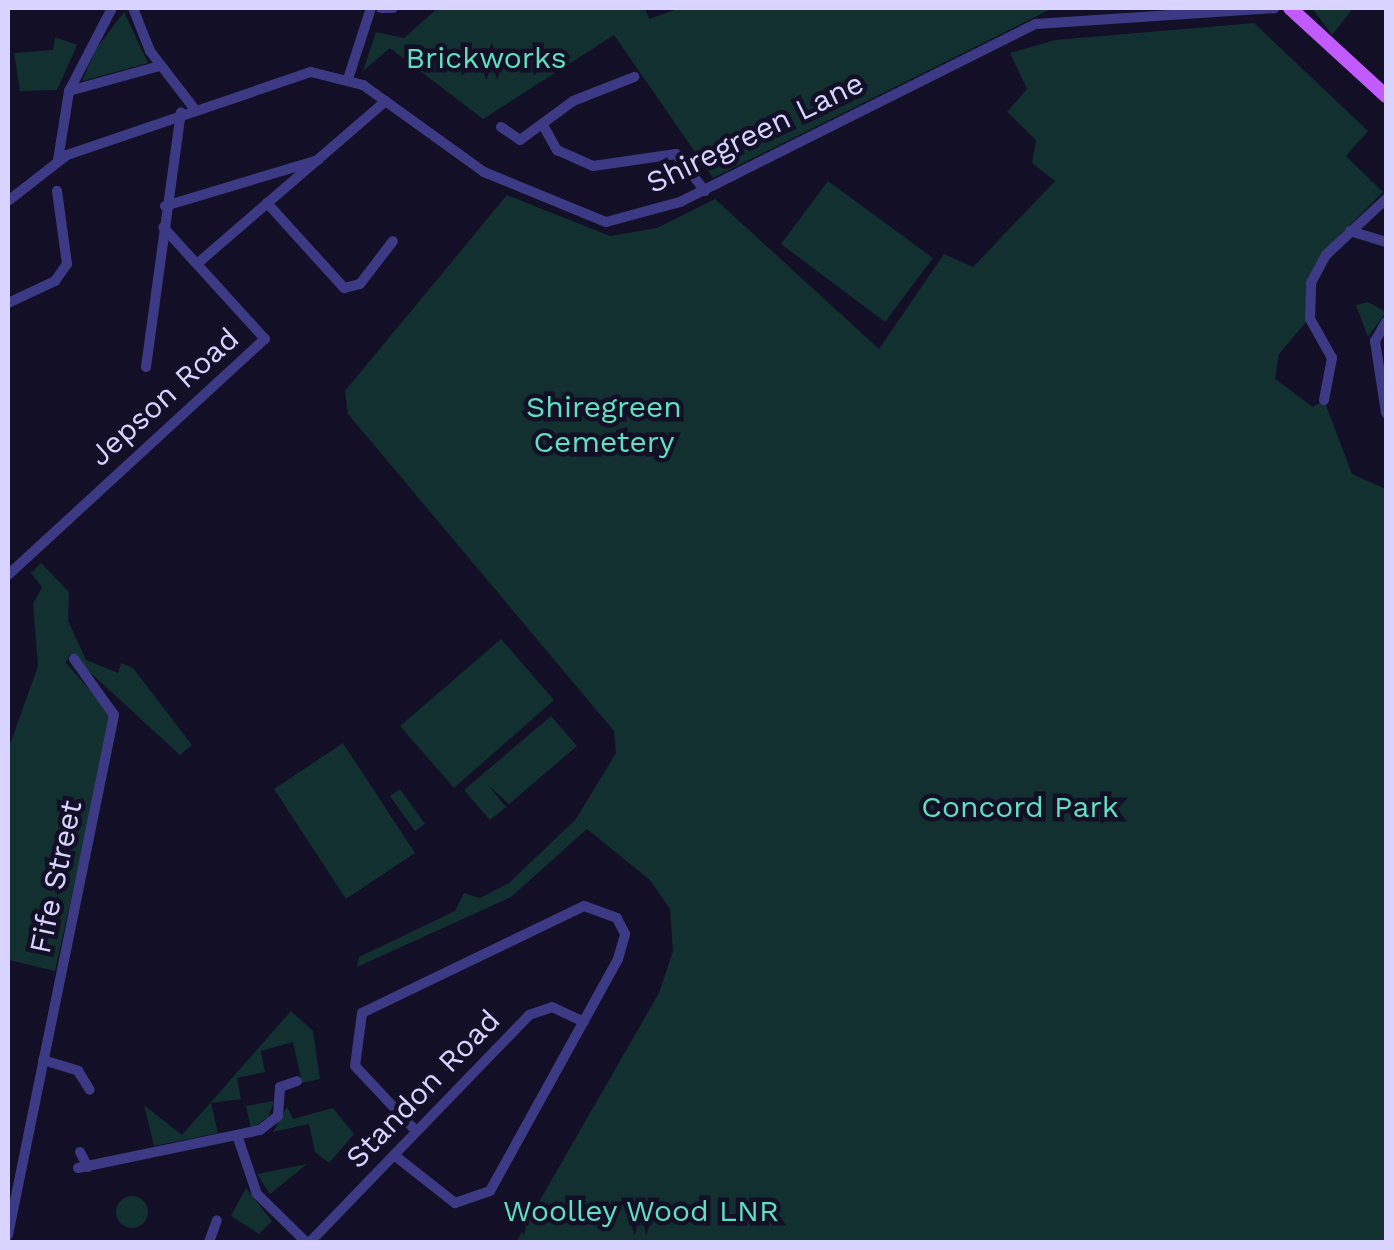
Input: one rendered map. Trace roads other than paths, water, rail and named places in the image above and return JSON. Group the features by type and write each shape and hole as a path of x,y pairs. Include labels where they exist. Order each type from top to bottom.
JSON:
{"main road":[{"path":"1290,8 1386,96"}],"street":[{"path":"58,160 69,90 112,8"},
{"path":"133,8 160,66 194,107"},
{"path":"348,79 371,8"},
{"path":"381,8 393,8"},
{"name":"Shiregreen Lane","path":"8,201 58,160 296,72 348,79 386,101 462,159 594,222 705,190 1036,24 1274,8"},
{"path":"69,90 160,66"},
{"path":"501,127 520,140 634,77"},
{"path":"198,263 386,101"},
{"path":"146,367 165,206 181,112"},
{"path":"543,124 557,150 593,166 676,154 705,190"},
{"path":"165,206 318,160"},
{"path":"8,303 55,281 70,254 57,192"},
{"path":"1324,400 1332,358 1314,330 1308,294 1326,255 1386,198"},
{"path":"267,203 344,288 360,284 393,241"},
{"name":"Jepson Road","path":"8,575 26,554 264,342 163,227"},
{"path":"1350,232 1386,242"},
{"path":"1383,323 1386,413"},
{"name":"Fife Street","path":"8,1235 114,715 74,660"},
{"path":"394,1154 445,1199 484,1197 584,1022 624,942 617,918 594,905 370,1005 353,1034 355,1066 416,1131"},
{"name":"Standon Road","path":"308,1242 538,1009 584,1022"},
{"path":"44,1060 78,1071 90,1090"},
{"path":"80,1152 83,1167 238,1138 272,1123 280,1087 297,1081"},
{"path":"238,1138 257,1194 308,1242"},
{"path":"209,1242 216,1220"}],"park label":[{"name":"Brickworks","path":"486,58"},
{"name":"Shiregreen Cemetery","path":"604,424"},
{"name":"Concord Park","path":"1020,807"},
{"name":"Woolley Wood LNR","path":"641,1211"}]}
